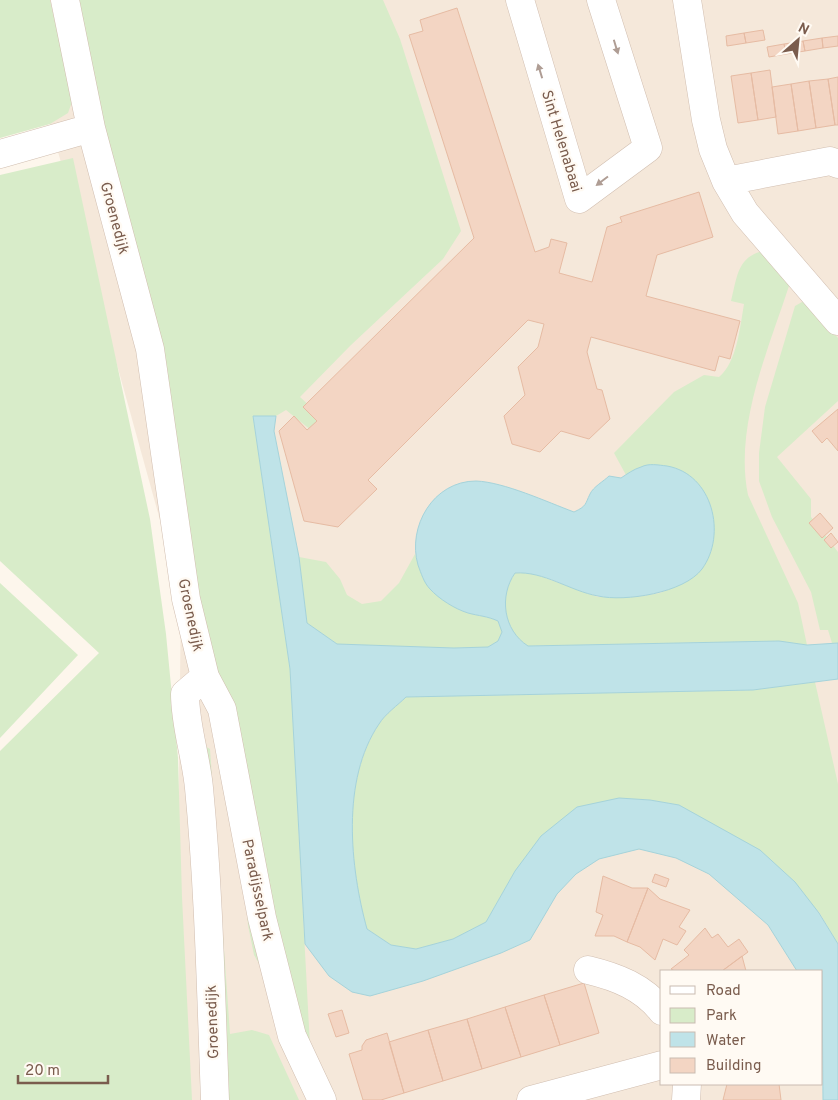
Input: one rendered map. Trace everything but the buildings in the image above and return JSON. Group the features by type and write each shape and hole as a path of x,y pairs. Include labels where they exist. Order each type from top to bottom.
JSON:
{"street":[{"name":"Groenedijk","path":"65,0 91,128 150,349 186,600 205,677 185,694 185,712 199,786 208,929 215,1100"},
{"name":"Sint Helenabaai","path":"520,0 579,199 648,148 602,0"},
{"path":"687,0 706,120 713,149 726,181 745,213 838,321"},
{"path":"0,154 91,128"},
{"path":"726,181 830,161 838,164"},
{"name":"Paradijsselpark","path":"205,677 222,709 262,918 292,1036 322,1100"},
{"path":"588,970 632,984 654,1001 660,1008"},
{"path":"531,1100 660,1066"},
{"path":"686,1100 687,1085"}],"shaded area":[{"path":"16,0 838,0 838,1100 175,1100 181,596"}],"green space":[{"path":"0,0 50,0 73,99 68,113 50,124 0,138"},
{"path":"74,0 383,0 400,39 461,231 443,259 351,345 300,397 325,420 312,431 286,410 276,416 253,416 290,669 310,1046 295,1026 254,955 248,925 229,710 195,649"},
{"path":"73,158 150,519 166,634 178,758 182,897 192,1100 0,1100 0,751 99,653 0,561 0,175"},
{"path":"763,251 788,279 789,286 755,389 749,416 745,469 748,495 798,603 807,645 778,641 527,646 513,631 508,622 506,612 507,592 515,573 529,572 598,597 636,597 660,593 679,585 679,469 652,466 640,468 626,475 614,453 674,392 704,375 719,377 725,371 737,344 744,304 731,301 737,277 743,263 748,258"},
{"path":"802,302 807,303 838,338 838,401 777,457 811,499 811,517 838,552 838,643 832,643 828,630 820,630 811,592 772,517 759,481 759,453 765,407 795,306"},
{"path":"415,554 428,582 449,604 468,613 498,621 502,632 498,641 488,647 454,648 337,644 307,623 299,557 326,562 340,579 347,595 362,604 381,601 399,583"},
{"path":"0,583 78,655 0,738"},
{"path":"815,682 838,784 838,944 819,912 699,817 679,805 650,800 619,798 515,871 486,922 453,939 416,949 391,945 367,929 356,879 353,852 354,798 359,771 367,747 382,720 406,697 753,690"},
{"path":"200,743 210,749 230,1034 252,1030 269,1035 299,1100 216,1100"}],"water":[{"path":"253,416 276,416 274,431 299,557 307,623 337,644 454,648 488,647 498,641 502,632 498,621 468,613 443,600 428,587 418,565 416,536 420,522 436,498 447,489 461,483 487,482 525,493 574,512 586,503 591,491 609,476 621,478 647,465 667,466 683,471 705,493 711,508 714,540 710,555 702,569 682,584 668,590 623,598 598,596 547,578 526,573 515,573 510,582 505,602 506,612 513,631 528,646 779,641 807,645 838,643 838,679 753,690 406,697 379,724 367,746 359,771 354,797 352,824 356,879 361,905 367,929 391,945 416,949 453,939 486,922 515,871 541,836 577,807 619,798 650,800 679,805 760,850 795,882 819,913 838,944 838,1100 823,1100 823,970 796,970 768,925 709,874 676,858 639,849 599,859 576,874 557,894 530,940 501,953 423,981 370,996 352,992 329,976 305,944 290,669"}]}
